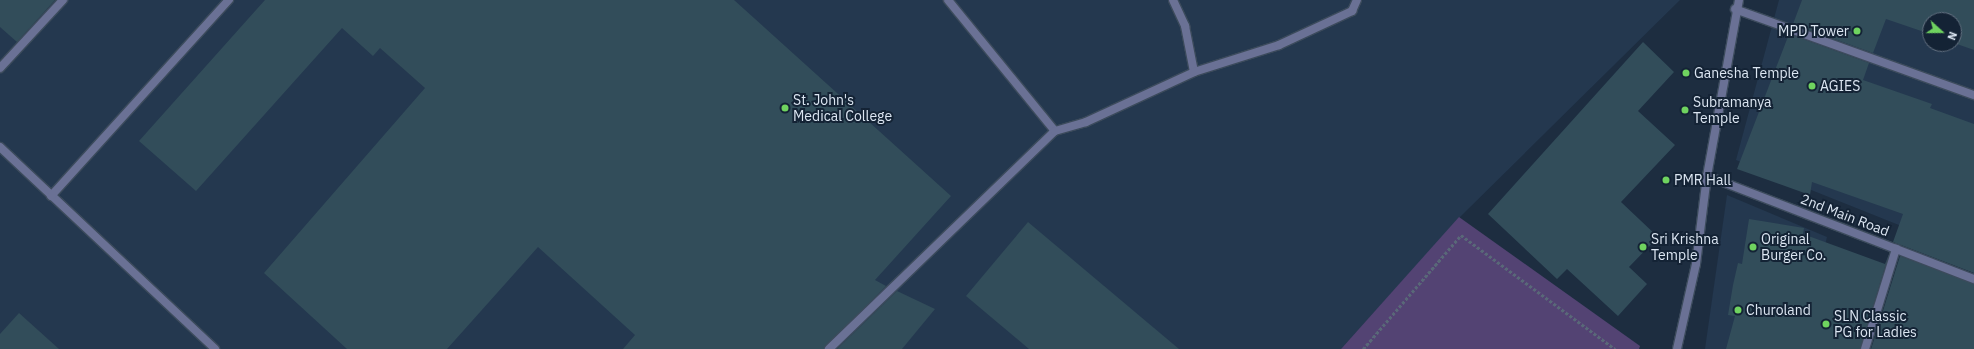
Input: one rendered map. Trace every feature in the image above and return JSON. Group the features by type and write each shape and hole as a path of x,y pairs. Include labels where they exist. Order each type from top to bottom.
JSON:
{"street":[{"path":"0,68 63,0"},
{"path":"51,196 228,0"},
{"path":"948,0 1055,131"},
{"path":"1173,0 1185,26 1194,72"},
{"path":"829,349 1055,131 1086,122 1194,72 1279,45 1352,10 1356,0"},
{"path":"1677,349 1696,264 1707,176 1735,9 1739,0"},
{"path":"1735,9 1974,95"},
{"path":"0,147 215,349"},
{"name":"2nd Main Road","path":"1707,176 1974,279"},
{"path":"1865,349 1896,249"}],"path":[{"path":"1363,349 1461,236 1615,349"}],"shaded area":[{"name":"St. John's Medical College","path":"0,0 1680,0 1460,217 1341,349 0,349"},
{"path":"1779,0 1974,0 1974,255 1736,160"},
{"path":"1727,195 1827,237 1799,349 1705,349"},
{"path":"1459,217 1640,346 1639,349 1341,349"}],"building":[{"path":"0,0 55,0 17,42 0,27"},
{"path":"265,0 734,0 951,196 875,280 886,286 824,349 623,349 635,335 538,247 447,349 347,349 264,273 425,88 380,48 373,56 342,28 196,191 139,141"},
{"path":"1802,0 1974,0 1974,50 1962,46 1962,12 1922,12 1922,31 1886,19 1873,53 1793,24"},
{"path":"1789,34 1869,63 1863,80 1932,104 1930,108 1974,124 1974,273 1893,242 1903,214 1812,182 1810,195 1737,169"},
{"path":"1643,42 1674,72 1638,111 1675,145 1621,202 1658,237 1629,267 1647,284 1618,316 1567,269 1557,279 1488,214"},
{"path":"1749,219 1804,228 1803,234 1885,264 1889,254 1860,349 1726,349 1735,316 1728,315 1733,285 1738,263 1742,264"},
{"path":"1028,222 1179,349 1029,349 966,296"},
{"path":"1900,256 1974,284 1974,349 1871,349"},
{"path":"897,291 935,309 902,349 837,349"},
{"path":"19,313 59,349 0,349 0,334"}],"place":[{"name":"MPD Tower","path":"1857,31"},
{"name":"Ganesha Temple","path":"1686,73"},
{"name":"AGIES","path":"1812,86"},
{"name":"St. John's Medical College","path":"785,108"},
{"name":"Subramanya Temple","path":"1685,110"},
{"name":"PMR Hall","path":"1666,180"},
{"name":"Sri Krishna Temple","path":"1643,247"},
{"name":"Original Burger Co.","path":"1753,247"},
{"name":"Churoland","path":"1738,310"},
{"name":"SLN Classic PG for Ladies","path":"1826,324"}]}
